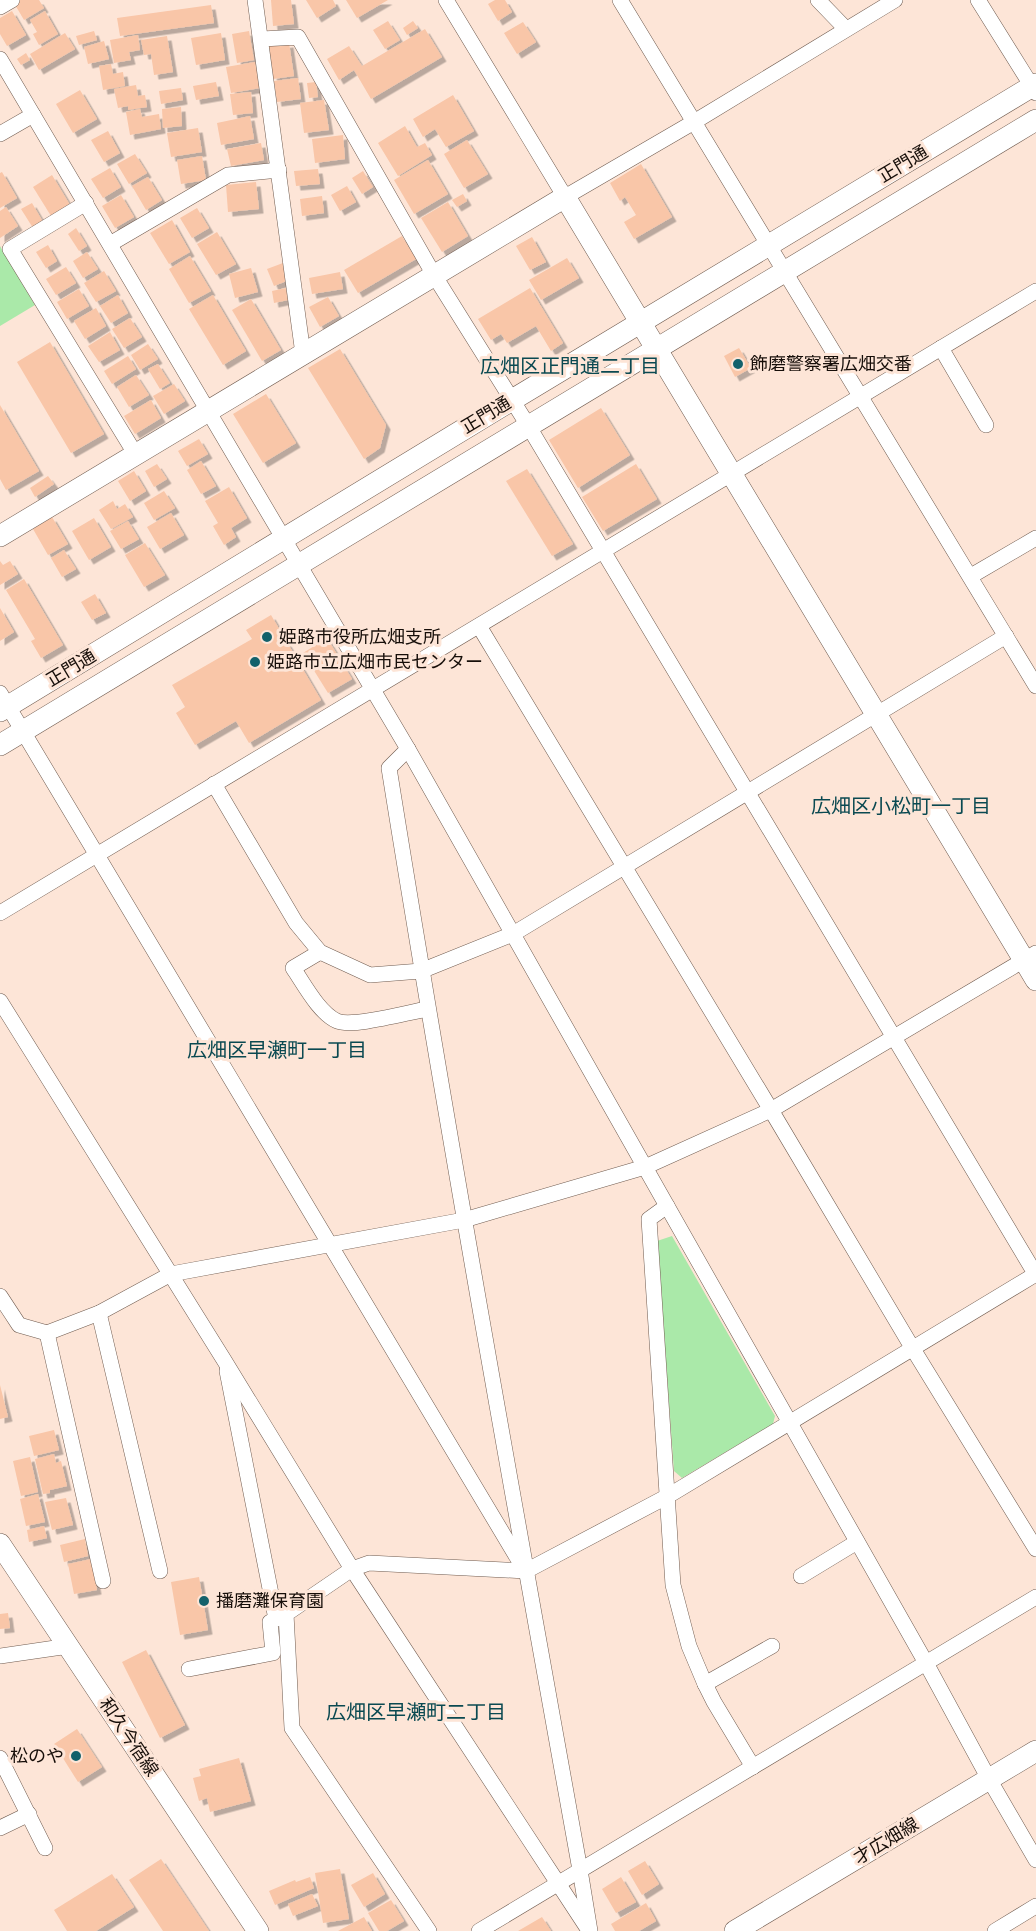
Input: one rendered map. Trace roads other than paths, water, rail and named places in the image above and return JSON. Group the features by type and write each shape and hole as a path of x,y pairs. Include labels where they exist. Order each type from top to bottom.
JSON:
{"street":[{"path":"0,7 12,0"},
{"path":"255,0 303,354"},
{"path":"446,0 876,714 1030,956 1036,980"},
{"path":"620,0 1036,686"},
{"path":"818,0 846,29"},
{"path":"0,536 895,0"},
{"path":"978,0 1035,88"},
{"path":"189,1669 273,1653 270,1622 352,1569 369,1563 526,1571 668,1496 1036,1275 529,427 434,275 298,37 262,39"},
{"path":"0,59 408,749 1036,1860"},
{"name":"正門通","path":"3,704 284,538 770,244 1035,88"},
{"path":"0,135 33,115"},
{"name":"正門通","path":"0,745 1036,120"},
{"path":"110,244 228,175 279,170"},
{"path":"86,203 10,249 135,455"},
{"path":"0,913 1036,291"},
{"path":"941,348 986,425"},
{"path":"971,576 1036,538"},
{"path":"479,626 913,1349 1036,1549"},
{"path":"214,784 296,923 320,952 370,975 421,971 513,934 1006,636"},
{"path":"3,704 23,731 526,1571"},
{"path":"408,749 389,768 464,1220 590,1931"},
{"path":"320,952 293,968 318,1005 336,1021 350,1023 428,1009"},
{"path":"0,1296 19,1325 47,1333 99,1313 171,1274 464,1220 645,1167 771,1110 1030,956"},
{"path":"0,1001 352,1569 590,1931"},
{"path":"667,1206 649,1219 673,1585 689,1646 705,1684 753,1767"},
{"path":"99,1313 160,1571"},
{"path":"47,1333 104,1581"},
{"path":"224,1360 281,1617 292,1728 429,1931"},
{"path":"801,1576 856,1542"},
{"name":"和久今宿線","path":"0,1544 258,1931"},
{"path":"479,1931 1036,1597"},
{"path":"0,1656 69,1646"},
{"path":"705,1684 772,1646"},
{"name":"才広畑線","path":"735,1931 1036,1751"},
{"path":"0,1758 45,1848"},
{"path":"0,1828 29,1814"},
{"path":"994,1931 1036,1906"}],"place":[{"name":"飾磨警察署広畑交番","path":"738,364"},
{"name":"姫路市役所広畑支所","path":"267,637"},
{"name":"姫路市立広畑市民センター","path":"255,662"},
{"name":"播磨灘保育園","path":"204,1601"},
{"name":"松のや","path":"76,1756"}],"district":[{"name":"広畑区正門通二丁目","path":"570,366"},
{"name":"広畑区小松町一丁目","path":"901,806"},
{"name":"広畑区早瀬町一丁目","path":"277,1050"},
{"name":"広畑区早瀬町二丁目","path":"416,1712"}]}
